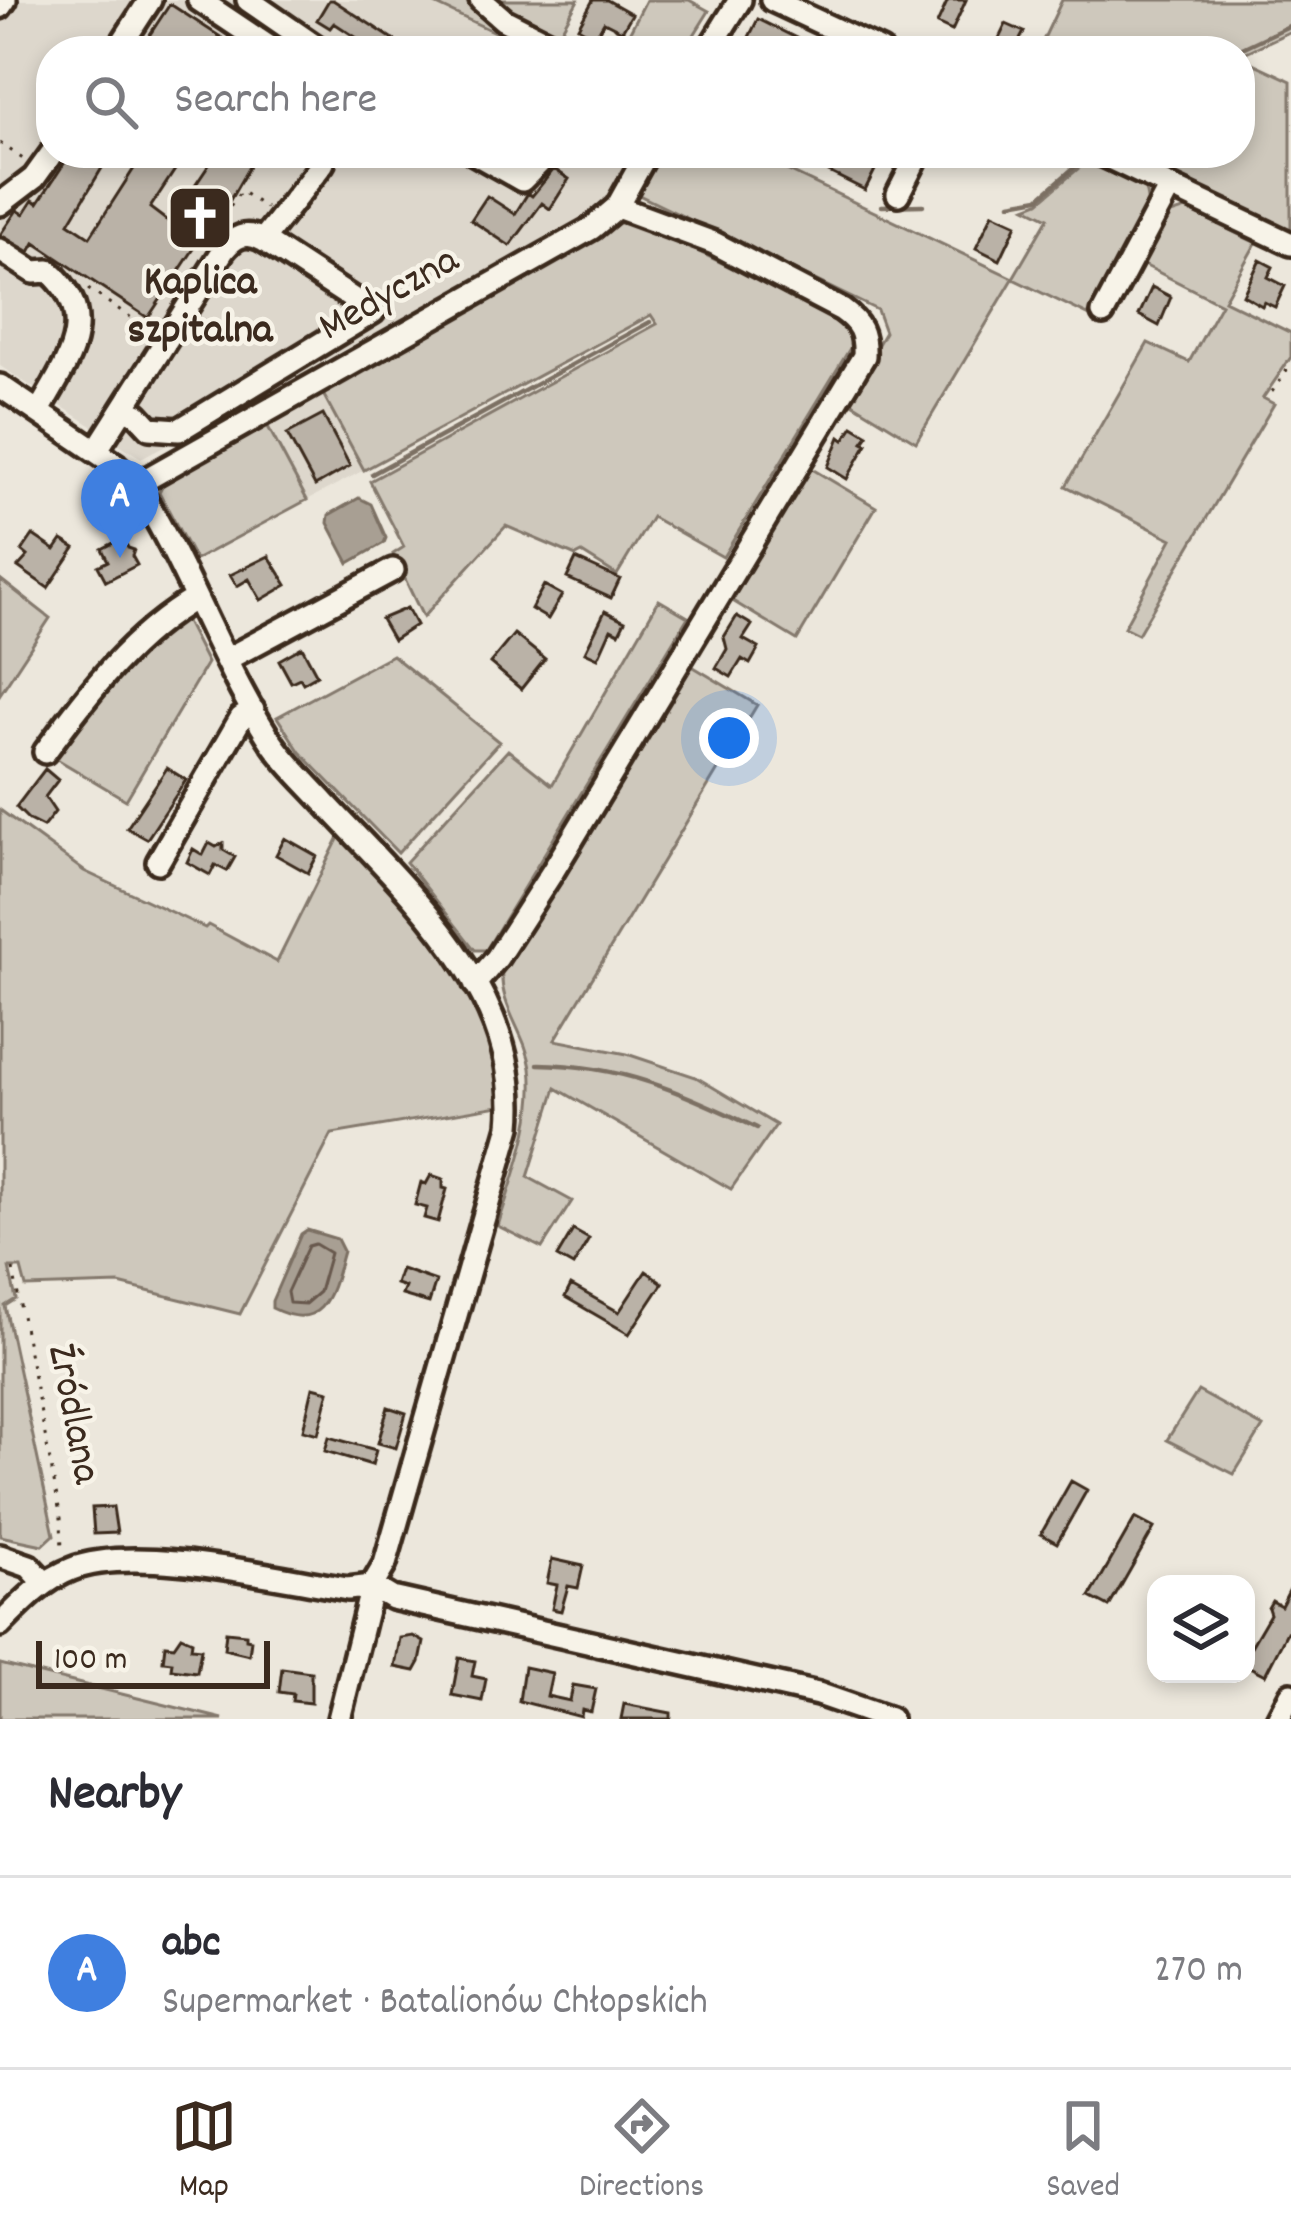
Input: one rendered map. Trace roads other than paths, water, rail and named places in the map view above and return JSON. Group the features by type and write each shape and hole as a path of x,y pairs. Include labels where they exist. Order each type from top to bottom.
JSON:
{"street":[{"path":"127,36 150,0"},
{"path":"199,0 253,36"},
{"path":"248,0 300,36"},
{"path":"481,0 536,36"},
{"path":"717,36 740,0"},
{"path":"772,0 849,36"},
{"path":"0,204 41,168"},
{"path":"262,240 312,168"},
{"path":"501,168 522,180 534,168"},
{"path":"475,984 553,871 864,356 865,337 858,321 842,310 714,242 617,206 639,168"},
{"path":"898,194 912,168"},
{"path":"1130,168 1291,244"},
{"path":"1103,313 1170,187"},
{"name":"Medyczna","path":"136,484 592,228 617,206"},
{"path":"96,451 230,243 246,234 373,312 398,337"},
{"path":"0,250 34,272 50,271 67,286 77,333 71,355 39,412"},
{"path":"124,409 137,414 150,428 178,430 373,312"},
{"path":"0,386 136,484 253,710 292,768 437,923 475,984 506,1055 512,1086 510,1126 385,1564 372,1586 339,1719"},
{"path":"227,659 393,570"},
{"path":"45,752 103,675 169,614 196,598"},
{"path":"158,862 241,718 253,710"},
{"path":"0,1556 29,1566 45,1583"},
{"path":"0,1625 45,1583 70,1570 128,1559 348,1589 372,1586 392,1598 818,1694 863,1714 890,1719"},
{"path":"1278,1719 1291,1694"}],"water":[{"path":"359,498 371,504 386,538 349,563 328,523 329,515"},
{"path":"307,1230 337,1239 343,1251 323,1305 304,1316 290,1315 272,1308 272,1301 301,1234"}],"waterway":[{"path":"1255,42 1291,25"},
{"path":"1011,203 1039,198 1074,168"},
{"path":"882,206 923,205"},
{"path":"372,474 650,322"},
{"path":"538,1064 624,1075 757,1128"}],"place":[{"name":"Kaplica szpitalna","path":"200,218"},
{"name":"abc","path":"120,558"}]}
